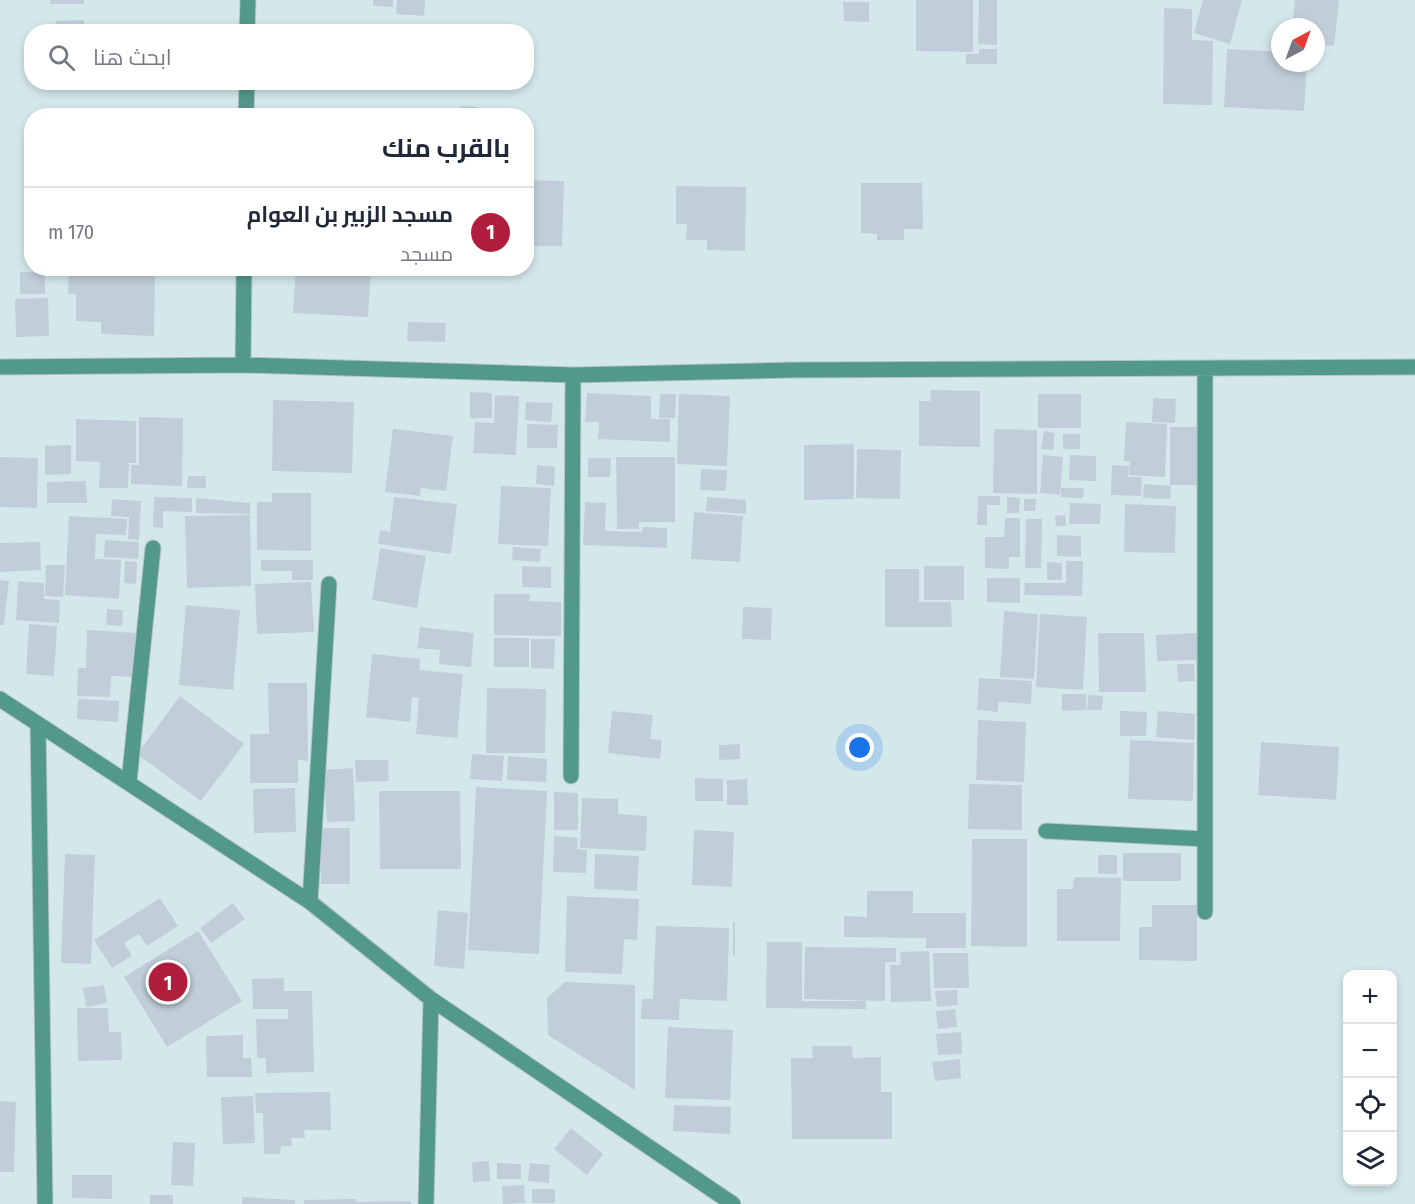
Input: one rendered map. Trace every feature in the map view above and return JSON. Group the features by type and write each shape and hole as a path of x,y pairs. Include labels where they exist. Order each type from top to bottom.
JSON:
{"street":[{"path":"247,24 248,0"},
{"path":"246,108 247,90"},
{"path":"243,365 244,276"},
{"path":"0,367 243,365 573,375 792,370 1415,367"},
{"path":"1204,369 1205,912"},
{"path":"571,776 573,375"},
{"path":"129,782 153,548"},
{"path":"310,902 329,584"},
{"path":"0,699 310,902 430,999 733,1204"},
{"path":"38,725 45,1204"},
{"path":"1046,831 1205,839"},
{"path":"426,1204 430,999"}],"building":[{"path":"50,0 84,0 84,4 50,4"},
{"path":"373,0 393,0 393,7 373,6"},
{"path":"397,0 425,0 424,16 396,14"},
{"path":"916,0 973,0 973,52 916,51"},
{"path":"979,0 997,0 997,45 978,44"},
{"path":"1203,0 1242,0 1230,44 1194,33"},
{"path":"1295,0 1339,0 1334,46 1325,45 1325,18 1293,18"},
{"path":"843,2 869,2 869,22 844,21"},
{"path":"1164,8 1192,9 1192,40 1213,41 1212,105 1163,104"},
{"path":"84,20 84,24 56,24 56,21"},
{"path":"979,49 997,49 997,64 966,64 966,54 979,54"},
{"path":"1227,49 1271,51 1271,72 1306,72 1304,111 1224,107"},
{"path":"460,106 477,107 477,108 460,108"},
{"path":"534,180 564,181 562,246 534,246"},
{"path":"861,183 922,183 923,229 904,229 904,240 877,240 877,234 861,233"},
{"path":"676,186 746,187 745,251 707,250 707,240 686,240 687,224 676,224"},
{"path":"20,272 24,272 24,276 45,276 45,294 20,294"},
{"path":"69,276 155,276 154,336 101,334 101,322 76,321 76,294 68,294"},
{"path":"295,276 371,276 368,317 293,313"},
{"path":"48,298 49,336 16,337 15,299"},
{"path":"408,322 446,323 445,342 407,341"},
{"path":"931,390 980,391 980,447 919,446 919,401 930,401"},
{"path":"470,392 492,393 492,418 470,418"},
{"path":"587,393 651,396 651,419 670,419 670,442 598,439 599,422 585,422"},
{"path":"660,394 676,394 675,418 659,418"},
{"path":"679,394 730,396 727,466 677,464"},
{"path":"1038,394 1081,394 1081,428 1038,428"},
{"path":"495,395 519,396 516,455 473,453 475,422 494,423"},
{"path":"1153,398 1176,399 1175,423 1152,422"},
{"path":"273,400 354,402 352,473 272,471"},
{"path":"526,402 553,403 551,422 525,420"},
{"path":"139,417 183,418 182,486 131,484 131,465 139,465"},
{"path":"76,419 136,421 136,463 129,463 128,488 99,488 100,462 76,461"},
{"path":"1126,422 1167,424 1165,477 1129,475 1130,461 1124,461"},
{"path":"527,424 558,425 557,448 527,448"},
{"path":"1170,427 1203,427 1203,485 1170,485"},
{"path":"393,429 453,436 446,491 421,488 420,496 385,492"},
{"path":"994,429 1037,430 1037,494 993,493"},
{"path":"1044,431 1055,433 1053,450 1041,449"},
{"path":"1063,434 1080,434 1080,449 1063,449"},
{"path":"854,444 854,499 804,500 804,445"},
{"path":"71,445 71,474 45,475 45,446"},
{"path":"857,449 901,450 900,499 856,498"},
{"path":"1043,455 1063,457 1060,495 1040,493"},
{"path":"1070,455 1096,456 1096,481 1069,480"},
{"path":"0,457 38,458 37,508 0,507"},
{"path":"616,457 675,457 675,522 639,522 639,529 617,529"},
{"path":"588,458 611,458 610,477 588,477"},
{"path":"537,465 555,467 554,486 536,484"},
{"path":"1112,465 1129,466 1128,477 1142,477 1141,496 1111,495"},
{"path":"701,469 727,470 726,491 700,490"},
{"path":"188,476 206,476 206,488 187,488"},
{"path":"86,481 87,503 47,503 47,482"},
{"path":"1144,484 1171,486 1170,499 1143,498"},
{"path":"501,486 551,488 548,546 498,544"},
{"path":"1061,488 1084,488 1083,498 1061,497"},
{"path":"272,493 311,493 311,551 257,550 257,502 272,502"},
{"path":"978,496 1000,496 1000,505 987,505 987,525 977,525"},
{"path":"154,497 192,498 192,512 163,511 163,528 153,527"},
{"path":"394,497 457,504 451,554 378,544 380,530 390,532"},
{"path":"707,497 746,500 746,514 706,511"},
{"path":"1007,497 1020,498 1019,513 1007,513"},
{"path":"196,498 250,503 250,514 196,513"},
{"path":"112,499 141,501 139,540 128,539 129,517 111,516"},
{"path":"1024,499 1036,499 1035,511 1024,511"},
{"path":"585,502 606,503 605,531 642,532 643,527 667,528 667,548 583,545"},
{"path":"1070,503 1101,504 1100,524 1069,524"},
{"path":"1125,504 1176,506 1175,553 1124,552"},
{"path":"694,512 743,516 740,562 691,559"},
{"path":"250,515 251,586 187,588 185,516"},
{"path":"1065,515 1066,526 1056,526 1055,516"},
{"path":"69,516 127,519 126,535 96,534 95,559 121,560 119,599 65,595"},
{"path":"1005,518 1020,518 1020,557 1009,557 1009,569 985,568 985,537 1004,537"},
{"path":"1026,519 1042,519 1041,568 1025,568"},
{"path":"1057,535 1081,536 1081,557 1057,556"},
{"path":"105,540 139,542 138,559 104,557"},
{"path":"40,542 41,570 0,572 0,543"},
{"path":"513,547 541,549 540,562 512,560"},
{"path":"380,548 426,556 417,608 372,600"},
{"path":"261,560 313,560 313,580 292,580 292,571 261,571"},
{"path":"125,561 137,562 136,584 124,583"},
{"path":"1066,561 1083,561 1082,596 1024,595 1025,583 1066,583"},
{"path":"1047,562 1062,563 1062,580 1047,580"},
{"path":"46,565 65,565 63,597 45,596"},
{"path":"522,566 551,567 551,588 522,587"},
{"path":"924,566 964,566 964,600 924,600"},
{"path":"885,569 919,569 919,602 951,602 952,627 885,627"},
{"path":"987,578 1020,578 1020,603 987,602"},
{"path":"0,580 9,581 4,625 0,625"},
{"path":"18,581 44,583 44,599 60,600 59,623 16,620"},
{"path":"311,582 314,632 257,634 255,584"},
{"path":"494,594 530,594 529,601 561,602 561,636 494,635"},
{"path":"186,605 240,610 233,690 179,685"},
{"path":"743,607 772,608 771,640 742,639"},
{"path":"107,609 123,610 122,626 106,625"},
{"path":"1004,611 1038,614 1034,679 1000,677"},
{"path":"1040,614 1087,617 1083,690 1036,687"},
{"path":"29,624 57,626 54,676 26,674"},
{"path":"420,627 474,633 471,667 439,664 440,650 417,648"},
{"path":"87,630 136,633 134,677 111,676 110,697 77,696 78,668 86,668"},
{"path":"1098,633 1144,633 1146,692 1099,692"},
{"path":"1198,633 1199,660 1157,661 1156,635"},
{"path":"494,638 529,638 529,667 494,667"},
{"path":"531,639 555,639 554,669 531,668"},
{"path":"372,654 420,659 419,670 463,674 457,738 416,734 419,698 412,697 410,722 366,717"},
{"path":"1177,664 1194,664 1195,681 1178,682"},
{"path":"979,678 1032,681 1031,704 998,702 998,712 977,710"},
{"path":"268,683 307,683 308,761 298,760 298,783 250,783 250,734 269,734"},
{"path":"487,688 546,689 545,753 486,753"},
{"path":"1062,694 1086,694 1086,710 1062,711"},
{"path":"1088,695 1103,696 1102,710 1087,710"},
{"path":"180,696 244,744 201,801 137,754"},
{"path":"78,699 119,701 118,722 77,719"},
{"path":"612,711 653,715 650,739 662,740 660,759 608,753"},
{"path":"1120,711 1147,712 1146,736 1120,736"},
{"path":"1158,711 1195,714 1194,740 1156,737"},
{"path":"978,720 1026,722 1024,782 976,780"},
{"path":"1130,740 1194,743 1193,801 1128,799"},
{"path":"1261,742 1339,747 1336,800 1258,795"},
{"path":"740,744 740,759 719,760 719,745"},
{"path":"472,754 504,756 502,781 470,779"},
{"path":"508,756 547,759 546,782 507,780"},
{"path":"355,760 388,760 389,781 356,782"},
{"path":"353,768 355,821 327,822 324,770"},
{"path":"695,778 723,779 723,801 695,801"},
{"path":"747,779 748,805 727,805 727,780"},
{"path":"969,784 1022,785 1022,830 968,829"},
{"path":"476,787 547,791 539,954 468,950"},
{"path":"295,788 296,832 254,833 253,789"},
{"path":"379,791 460,791 461,869 380,869"},
{"path":"554,792 578,793 578,830 554,830"},
{"path":"582,798 618,799 618,814 647,816 646,851 580,848"},
{"path":"321,828 350,828 350,884 321,884"},
{"path":"694,830 734,832 732,887 692,885"},
{"path":"554,836 578,838 577,849 587,850 586,873 553,872"},
{"path":"972,839 1027,839 1027,947 971,946"},
{"path":"1123,853 1181,853 1181,881 1123,881"},
{"path":"65,854 95,855 91,964 61,963"},
{"path":"595,854 639,856 637,891 594,889"},
{"path":"1098,855 1117,855 1117,874 1098,874"},
{"path":"1074,877 1121,878 1120,941 1057,941 1057,889 1073,889"},
{"path":"867,891 913,891 913,913 966,913 966,948 926,948 926,938 844,937 844,916 867,917"},
{"path":"567,896 639,899 637,940 624,939 622,974 565,972"},
{"path":"160,898 178,926 147,946 139,934 124,943 132,956 112,968 94,940"},
{"path":"233,903 245,919 211,943 200,928"},
{"path":"1152,905 1197,905 1197,961 1139,960 1139,927 1152,927"},
{"path":"438,910 468,913 464,969 434,966"},
{"path":"733,922 735,922 735,956 733,956"},
{"path":"656,926 729,928 727,1001 680,999 679,1020 641,1019 642,999 653,999"},
{"path":"198,931 242,1001 167,1047 124,977"},
{"path":"767,942 802,942 802,1001 866,1001 866,1009 766,1008"},
{"path":"805,947 896,948 896,962 885,962 885,1001 804,999"},
{"path":"929,951 931,1001 891,1002 890,965 901,965 900,952"},
{"path":"933,953 968,953 969,988 934,988"},
{"path":"284,978 284,991 312,991 314,1072 266,1073 266,1058 257,1058 256,1019 288,1019 288,1009 253,1009 252,979"},
{"path":"565,982 635,985 635,1090 548,1035 547,998"},
{"path":"104,985 107,1003 86,1007 83,988"},
{"path":"957,990 958,1005 937,1007 935,991"},
{"path":"77,1008 108,1008 109,1032 121,1032 122,1060 78,1061"},
{"path":"955,1009 957,1027 938,1029 936,1011"},
{"path":"668,1027 733,1030 730,1100 665,1098"},
{"path":"961,1032 962,1054 938,1055 936,1034"},
{"path":"243,1035 243,1058 251,1058 252,1077 207,1077 206,1036"},
{"path":"812,1046 852,1046 853,1058 881,1057 881,1092 892,1092 892,1139 792,1139 791,1058 813,1058"},
{"path":"960,1059 961,1078 935,1081 932,1062"},
{"path":"330,1092 331,1130 304,1130 305,1138 291,1138 292,1146 281,1146 280,1154 264,1154 263,1113 256,1113 255,1093"},
{"path":"253,1096 255,1143 223,1144 221,1097"},
{"path":"0,1101 16,1102 14,1172 0,1172"},
{"path":"674,1105 731,1107 730,1134 673,1131"},
{"path":"571,1128 603,1154 587,1175 554,1149"},
{"path":"173,1142 195,1143 193,1186 171,1185"},
{"path":"489,1161 490,1181 473,1182 472,1162"},
{"path":"497,1163 521,1164 521,1179 497,1179"},
{"path":"530,1163 550,1165 549,1183 528,1181"},
{"path":"72,1175 112,1175 112,1199 72,1198"},
{"path":"524,1185 525,1203 503,1204 502,1186"},
{"path":"532,1189 555,1189 555,1203 532,1203"},
{"path":"150,1195 173,1195 173,1204 150,1204"},
{"path":"242,1197 295,1200 295,1204 242,1204"},
{"path":"356,1199 356,1202 411,1201 411,1204 304,1204 304,1200"}],"place":[{"name":"مسجد الزبير بن العوام","path":"168,982"}]}
